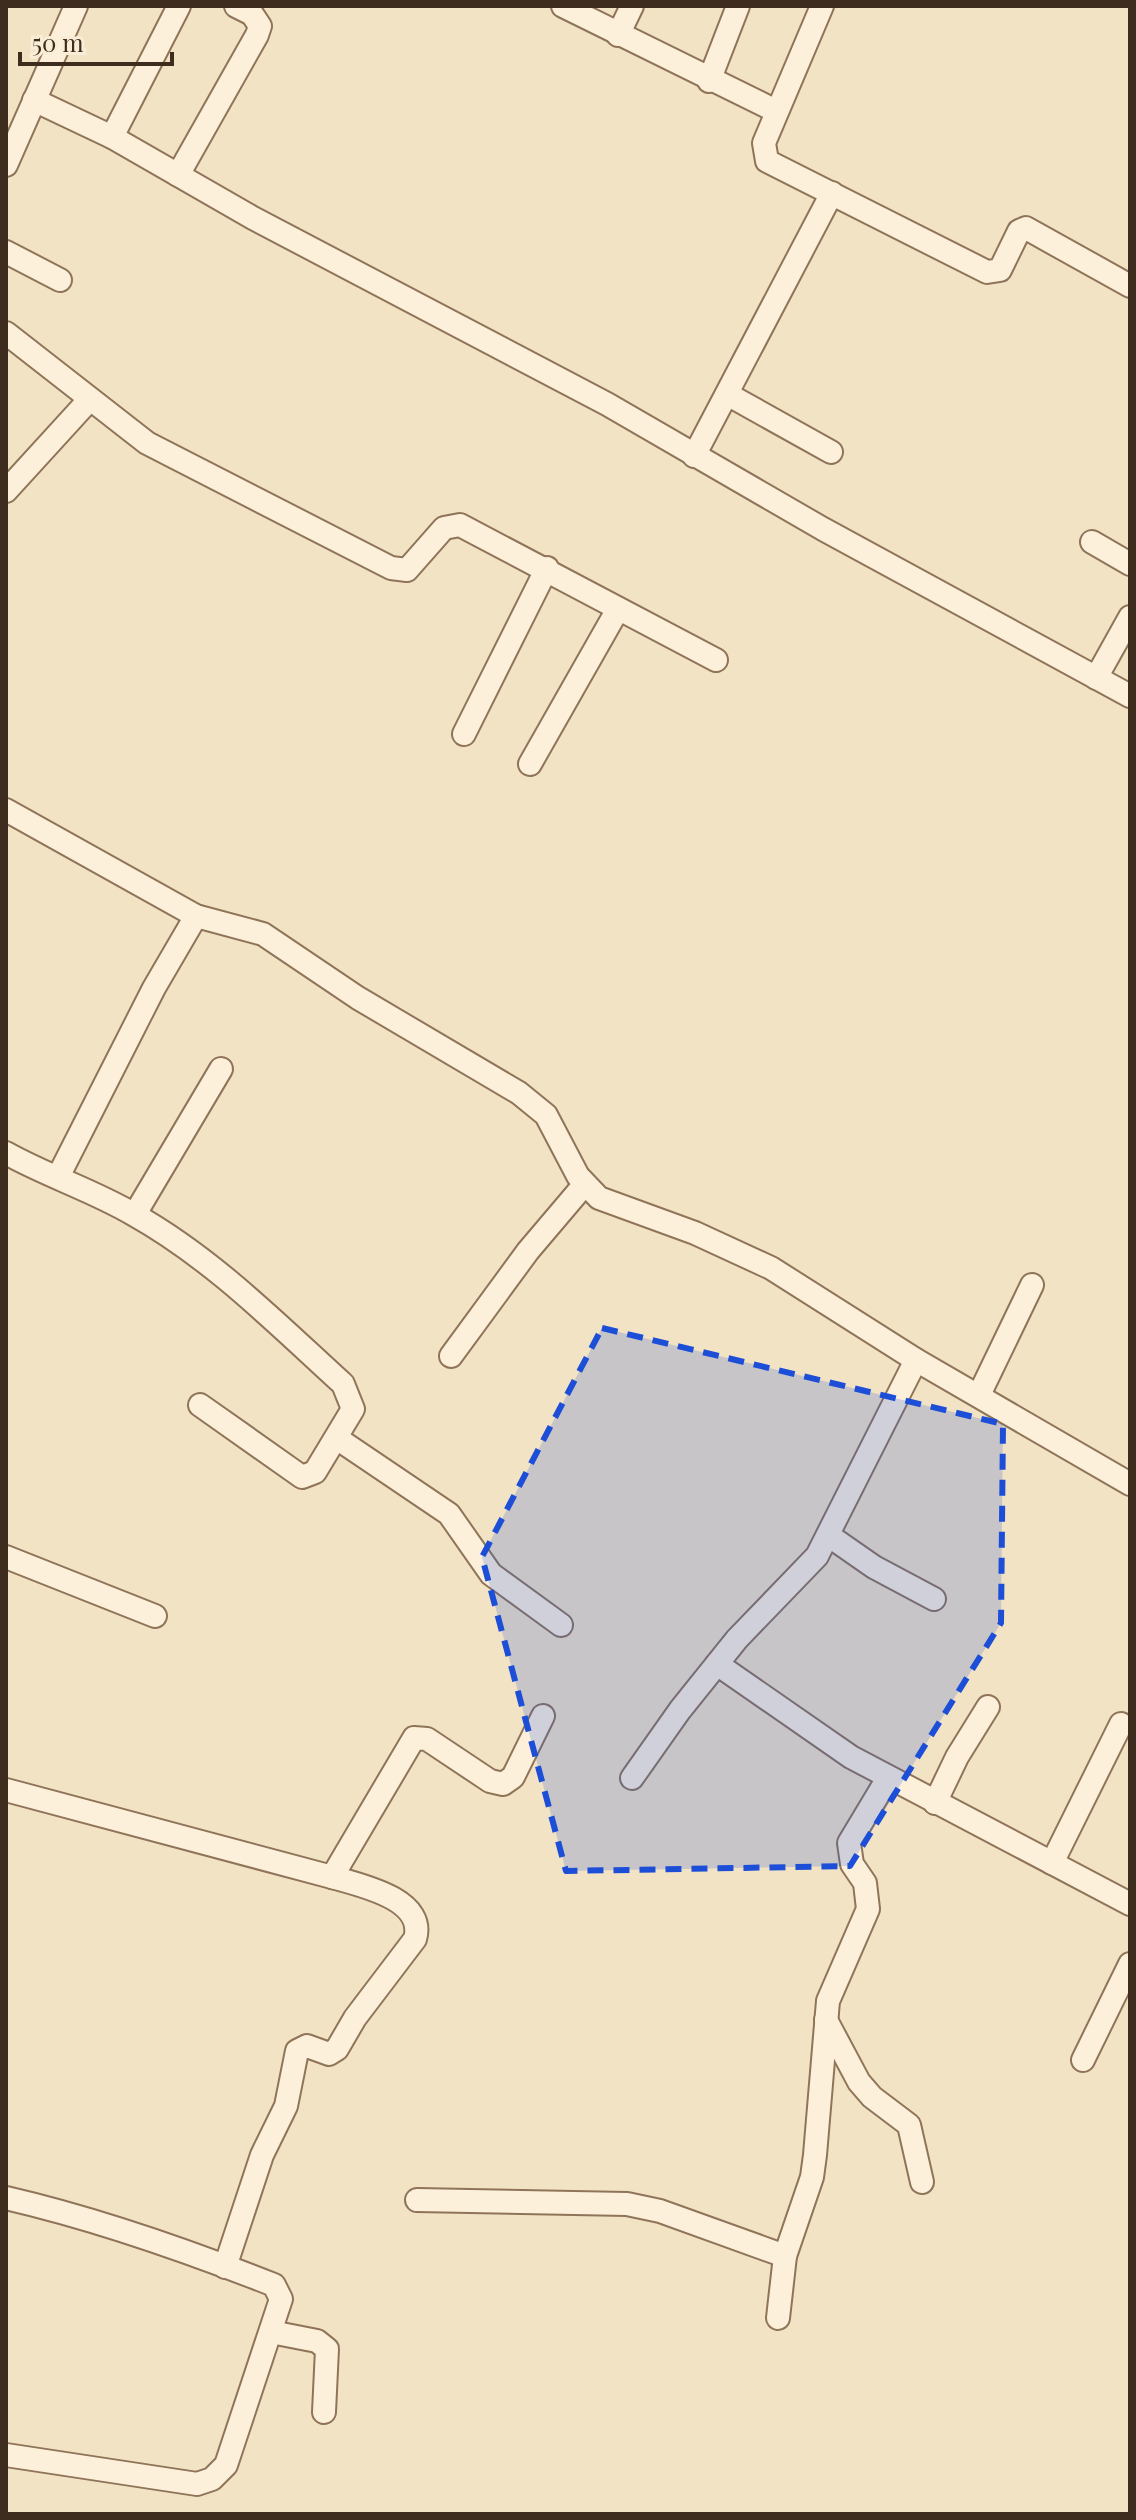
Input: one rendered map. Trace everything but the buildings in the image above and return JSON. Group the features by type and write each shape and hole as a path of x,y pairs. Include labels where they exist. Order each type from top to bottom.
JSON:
{"street":[{"path":"6,165 76,6"},
{"path":"112,137 179,6"},
{"path":"178,175 260,26 252,14 236,6"},
{"path":"563,6 709,81 776,111"},
{"path":"618,35 632,6"},
{"path":"709,81 738,6"},
{"path":"822,6 764,143 767,161 987,272 1000,270 1019,231 1026,228 1130,286"},
{"path":"34,100 112,137 594,396 694,456 1130,696"},
{"path":"694,456 832,193"},
{"path":"6,252 60,280"},
{"path":"6,333 162,452 391,568 407,570 451,524 468,527 716,660"},
{"path":"727,394 831,452"},
{"path":"6,491 90,399"},
{"path":"1092,542 1130,564"},
{"path":"464,734 547,568"},
{"path":"530,764 618,609"},
{"path":"1096,678 1130,617"},
{"path":"6,810 196,916 263,934 358,998 535,1103 546,1115 584,1185 612,1205 695,1233 771,1268 916,1360 1130,1484"},
{"path":"58,1177 154,988 196,916"},
{"path":"135,1214 221,1069"},
{"path":"6,1153 135,1214 245,1295 343,1384 353,1409 338,1439 315,1472 302,1477 200,1405"},
{"path":"451,1356 511,1272 584,1185"},
{"path":"979,1395 1032,1285"},
{"path":"632,1778 717,1664 808,1566 828,1535 916,1360"},
{"path":"338,1439 449,1514 491,1574 561,1625"},
{"path":"828,1535 874,1567 934,1599"},
{"path":"6,1557 155,1616"},
{"path":"717,1664 851,1757 1130,1904"},
{"path":"935,1803 957,1757 988,1707"},
{"path":"332,1877 414,1738 427,1739 490,1781 503,1784 513,1777 543,1716"},
{"path":"1052,1863 1121,1724"},
{"path":"778,2318 785,2256 812,2177 831,1991 868,1909 865,1883 852,1864 849,1843 888,1778"},
{"path":"6,1790 332,1877 404,1905 414,1915 418,1927 415,1939 355,2018 337,2049 329,2054 307,2046 297,2051 286,2106 262,2155 225,2267"},
{"path":"1083,2060 1130,1964"},
{"path":"826,2019 859,2082 872,2097 909,2125 922,2182"},
{"path":"6,2198 85,2219 274,2285 280,2291 271,2332 226,2465 205,2482 158,2479 6,2455"},
{"path":"417,2200 627,2204 660,2211 785,2256"},
{"path":"271,2332 317,2341 327,2349 324,2412"}],"highlighted area":[{"path":"602,1328 1003,1424 1001,1623 850,1866 566,1871 482,1557"}]}
